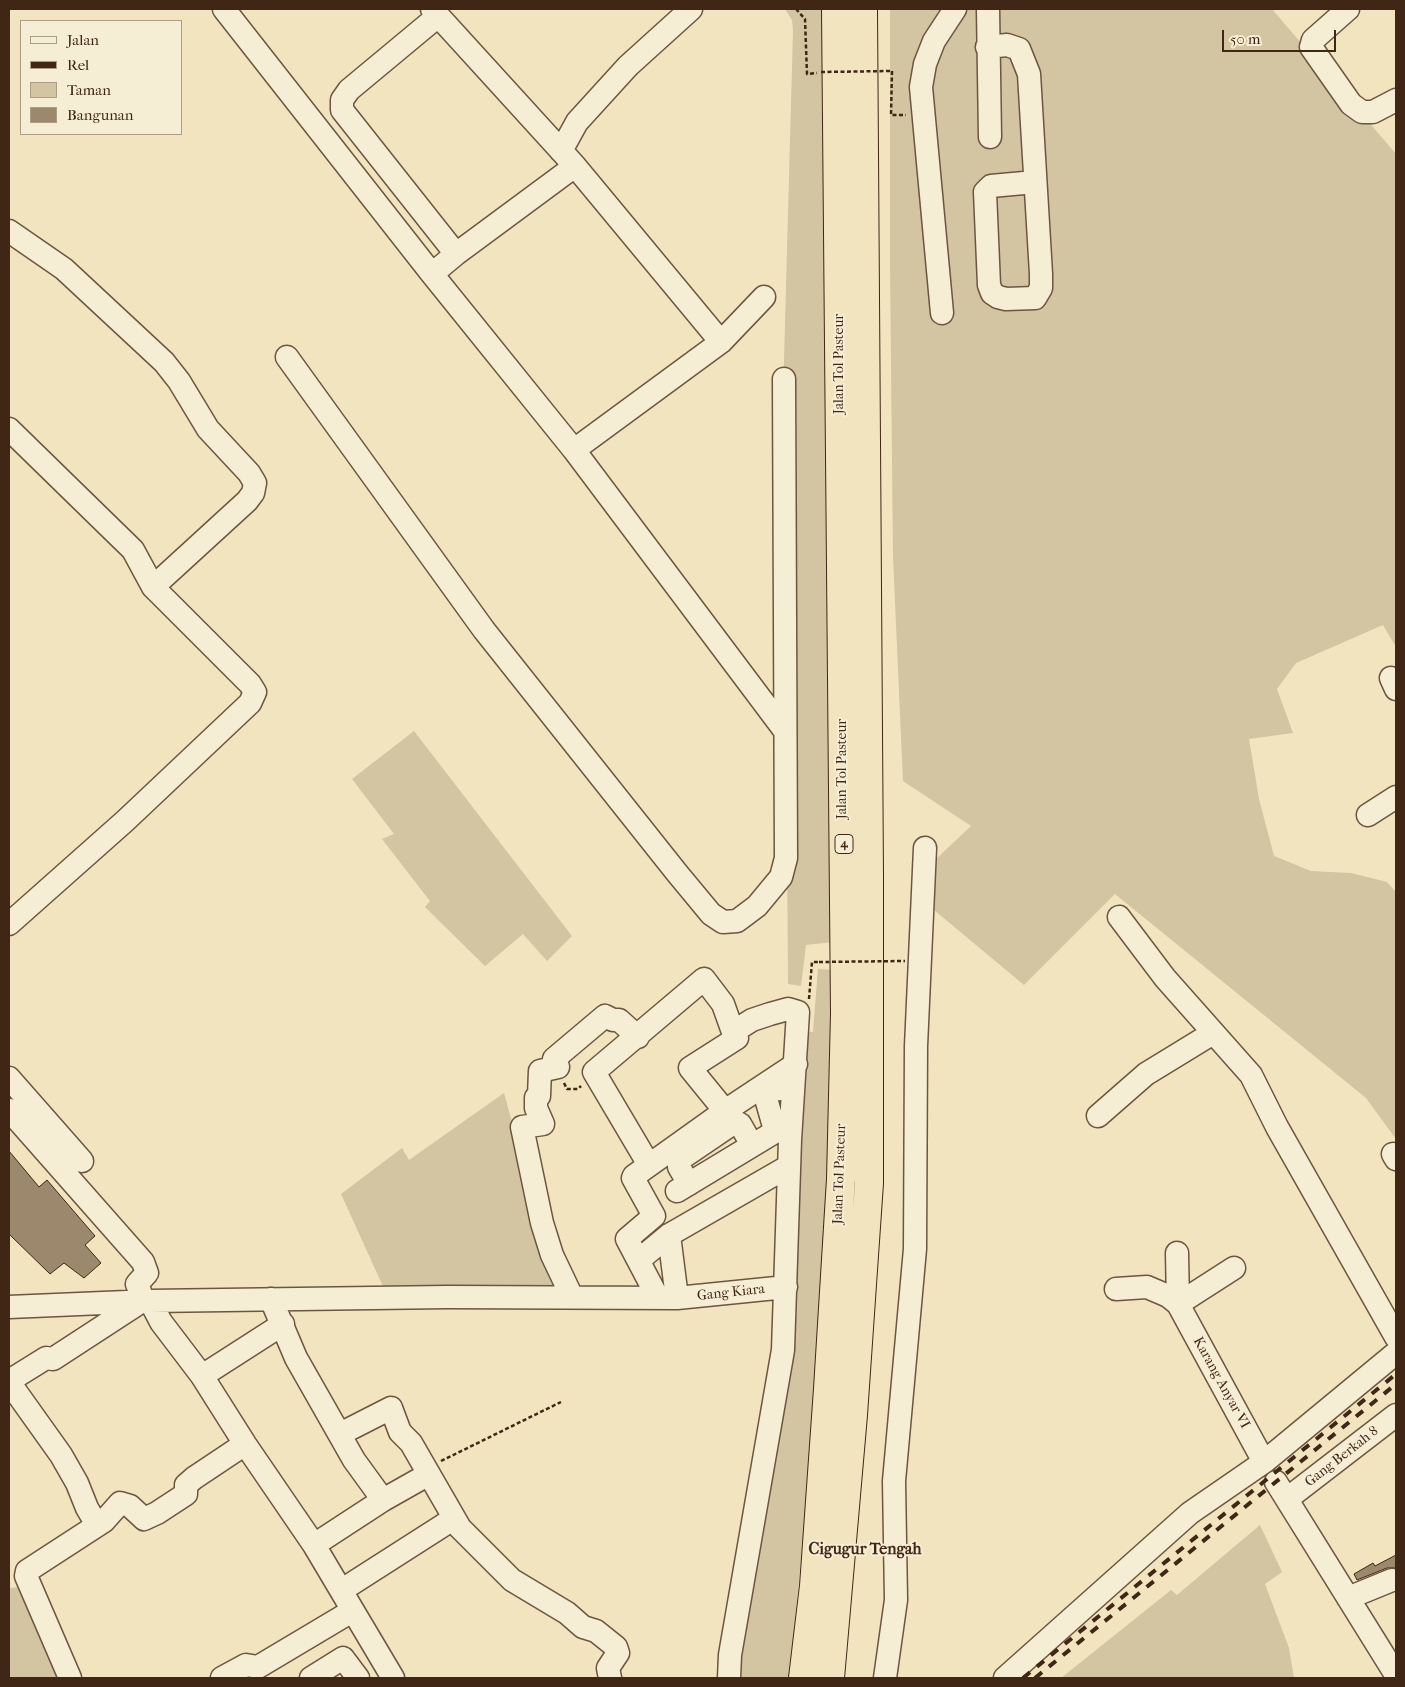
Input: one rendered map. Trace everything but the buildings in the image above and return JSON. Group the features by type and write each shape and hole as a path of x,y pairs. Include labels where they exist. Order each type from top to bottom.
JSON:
{"highway":[{"name":"Jalan Tol Pasteur","path":"803,1678 814,1586 829,1370 841,1179 845,1013 836,9"},
{"name":"Jalan Tol Pasteur","path":"830,1678 854,1405 869,1183 869,867 863,9"}],"street":[{"path":"224,9 432,274 574,450 785,731"},
{"path":"432,274 568,158 577,122 628,66 691,9"},
{"path":"942,313 921,87 924,64 934,41 955,9"},
{"path":"988,9 987,47 990,137"},
{"path":"1348,9 1313,40 1311,47 1351,104 1362,112 1373,112 1396,100"},
{"path":"456,254 342,110 342,100 348,90 435,12 568,158 721,342"},
{"path":"987,47 1013,47 1019,49 1029,74 1041,288 1035,298 1026,300 998,297 992,293 989,285 985,192 991,186 1035,182"},
{"path":"9,231 64,270 154,352 179,381 220,445 249,473 255,483 253,493 247,501 154,587"},
{"path":"574,450 721,342 764,297"},
{"path":"287,357 484,630 677,873 711,914 723,922 737,921 746,916 768,894 780,877 786,858 784,379"},
{"path":"9,429 133,550 154,587 250,684 255,692 250,703 132,814 9,924"},
{"path":"1368,815 1396,797"},
{"path":"885,1678 896,1600 894,1481 915,1249 916,1046 925,848"},
{"path":"1119,917 1164,978 1251,1075 1277,1127 1396,1337"},
{"path":"649,1165 594,1072 638,1037 704,979 723,1004 736,1038 690,1068 724,1111"},
{"path":"729,1678 730,1655 782,1350 786,1287 789,1166 798,1012 788,1009 770,1014 752,1020 734,1032"},
{"path":"572,1297 549,1247 522,1127 543,1124 536,1108 536,1098 540,1096 540,1071 558,1068 554,1059 605,1016 613,1020 619,1020 638,1037"},
{"path":"1098,1116 1146,1074 1213,1034"},
{"path":"668,1298 639,1260 627,1239 654,1216 633,1178 724,1111 796,1064"},
{"path":"9,1078 82,1161"},
{"path":"683,1187 679,1160 735,1122 740,1124 752,1145 775,1132 767,1102 768,1093 771,1090 794,1088"},
{"path":"9,1110 143,1262 148,1273 137,1284 144,1302 202,1376 245,1444 314,1546 342,1590 384,1675"},
{"path":"639,1260 668,1235 789,1166"},
{"path":"668,1235 668,1298"},
{"path":"1177,1253 1178,1304"},
{"path":"1178,1304 1234,1268"},
{"name":"Gang Kiara","path":"9,1307 271,1299 668,1298 786,1287"},
{"path":"1116,1289 1148,1287 1168,1296 1178,1304"},
{"path":"271,1299 296,1358 354,1460 383,1500"},
{"path":"97,1525 61,1455 9,1381 46,1358 53,1360 144,1302"},
{"name":"Karang Anyar VI","path":"1178,1304 1264,1462"},
{"path":"202,1376 283,1324"},
{"path":"1005,1678 1190,1513 1264,1462 1396,1353"},
{"path":"340,1434 391,1408 400,1432 411,1443 453,1519 494,1564 512,1580 553,1604 583,1627 596,1631 616,1647 618,1654 608,1668 610,1678"},
{"name":"Gang Berkah 8","path":"1348,1598 1282,1491 1396,1415"},
{"path":"70,1678 26,1576 31,1567 97,1525 122,1503 130,1506 144,1519 157,1513 186,1494 186,1485 194,1478 245,1444"},
{"path":"314,1546 428,1471"},
{"path":"342,1590 453,1519"},
{"path":"1392,1580 1348,1598 1396,1674"},
{"path":"222,1678 246,1665 258,1667 352,1611"},
{"path":"311,1678 343,1658 358,1678"}],"path":[{"path":"796,9 804,18 807,74 892,71 891,115 923,115"},
{"path":"812,962 905,961"},
{"path":"558,1068 567,1089 578,1089 594,1072"},
{"path":"428,1471 561,1402"}],"green space":[{"path":"785,9 823,9 833,942 806,945 801,986 788,984 784,360 793,31 792,20"},
{"path":"890,9 1272,9 1396,154 1396,647 1383,625 1296,663 1277,689 1293,733 1249,739 1259,799 1274,856 1311,871 1351,873 1387,882 1396,892 1396,1139 1366,1098 1115,894 1024,985 934,910 935,860 971,826 903,781 893,557"},
{"path":"414,731 572,936 547,961 523,934 485,966 425,907 430,901 382,839 394,834 352,779"},
{"path":"818,969 836,970 822,1337 793,1644 789,1678 736,1678 758,1538 803,1031 813,1032"},
{"path":"504,1093 549,1257 562,1285 386,1293 341,1194 402,1148 409,1160"},
{"path":"1260,1525 1282,1572 1265,1584 1289,1648 1294,1678 1061,1678 1171,1590 1177,1595"},
{"path":"21,1587 67,1678 9,1678 9,1588"}],"railway":[{"path":"1023,1678 1396,1374"},
{"path":"1035,1678 1396,1384"}],"district":[{"name":"Cigugur Tengah","path":"865,1550"}]}
